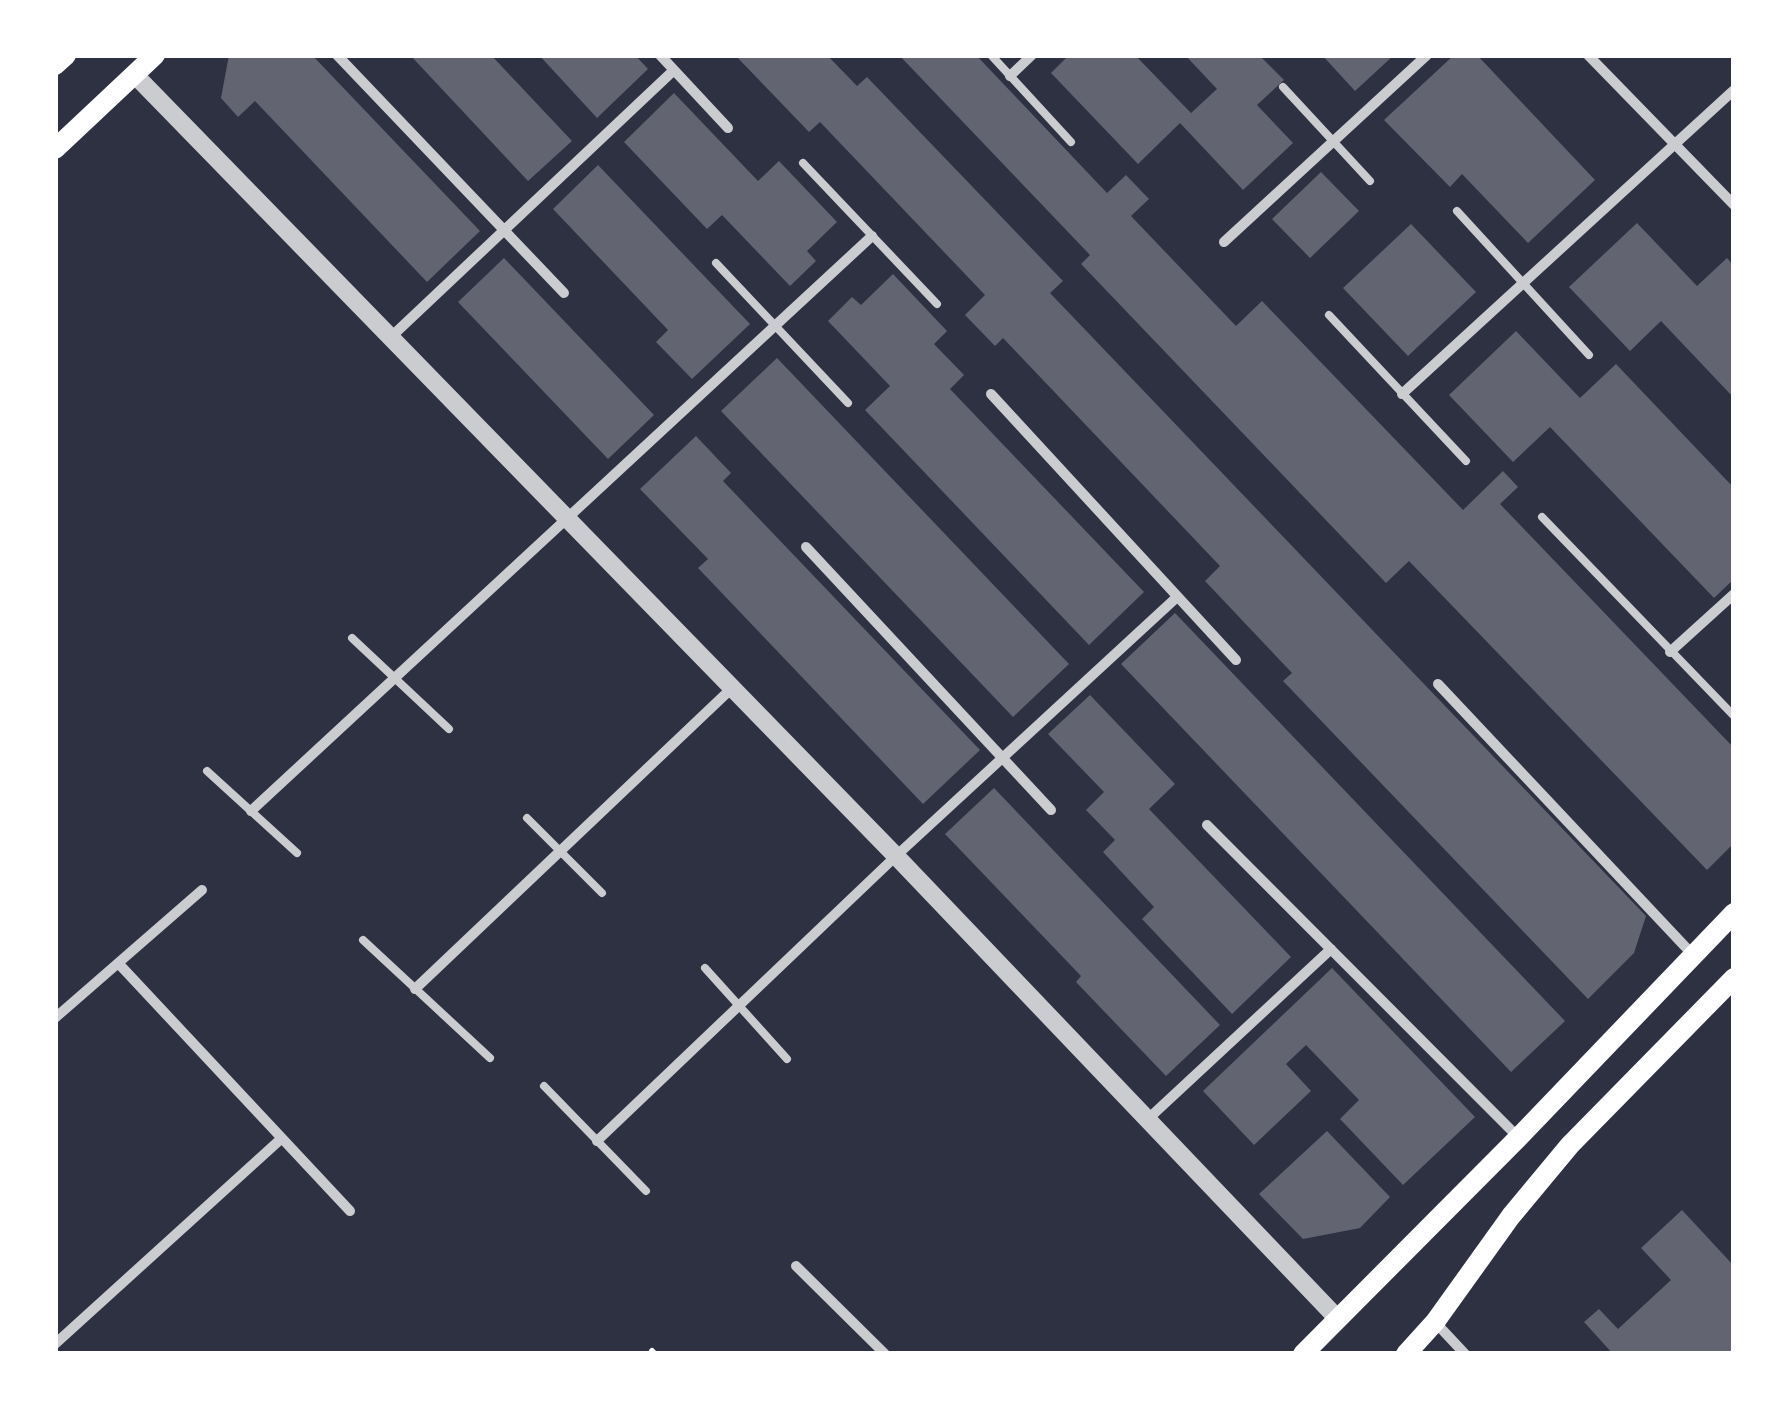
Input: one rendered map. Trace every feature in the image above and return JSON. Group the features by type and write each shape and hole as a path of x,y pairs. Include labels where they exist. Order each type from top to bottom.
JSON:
{"main road":[{"path":"55,65 66,55"},
{"path":"55,149 155,55"},
{"path":"1303,1354 1734,913"},
{"path":"1406,1354 1570,1146 1734,978"}],"street":[{"path":"336,55 564,293"},
{"path":"660,55 728,128"},
{"path":"1010,76 1032,55"},
{"path":"1224,242 1427,55"},
{"path":"1588,55 1734,205"},
{"path":"391,337 674,70"},
{"path":"134,74 896,856 1338,1319"},
{"path":"1402,394 1734,90"},
{"path":"251,811 872,236"},
{"path":"991,394 1236,660"},
{"path":"806,547 1051,810"},
{"path":"1670,652 1734,594"},
{"path":"597,1141 1176,597"},
{"path":"1438,684 1694,955"},
{"path":"416,989 732,688"},
{"path":"1207,825 1518,1138"},
{"path":"55,1018 202,890"},
{"path":"1148,1119 1332,949"},
{"path":"119,964 350,1212"},
{"path":"55,1344 282,1138"},
{"path":"796,1266 885,1354"},
{"path":"1435,1322 1465,1354"}],"lane":[{"path":"991,55 1071,142"},
{"path":"1283,88 1370,181"},
{"path":"803,162 937,304"},
{"path":"1457,211 1589,355"},
{"path":"716,264 848,403"},
{"path":"1329,315 1466,461"},
{"path":"1542,517 1734,716"},
{"path":"352,638 448,729"},
{"path":"207,771 297,853"},
{"path":"527,818 602,893"},
{"path":"363,940 490,1058"},
{"path":"705,968 787,1058"},
{"path":"544,1086 646,1191"}],"building":[{"path":"229,55 312,55 480,231 427,282 255,101 238,117 221,98"},
{"path":"410,55 491,55 572,141 528,181"},
{"path":"539,55 635,55 648,69 597,118"},
{"path":"735,55 827,55 857,86 867,77 1063,281 1050,293 1646,916 1634,953 1588,999 1283,681 1292,673 1205,581 1220,566 1003,338 995,346 965,315 985,295 820,122 809,132"},
{"path":"899,55 976,55 1107,193 1126,175 1149,199 1131,216 1236,326 1262,301 1463,510 1503,471 1518,487 1500,504 1734,748 1734,843 1707,870 1409,561 1386,583 1081,264 1090,255"},
{"path":"1069,55 1135,55 1191,113 1217,89 1185,55 1259,55 1284,80 1257,105 1293,143 1243,190 1180,123 1138,164 1051,73"},
{"path":"1322,55 1394,55 1355,91"},
{"path":"1454,55 1477,55 1595,180 1528,243 1462,174 1450,187 1384,120"},
{"path":"674,93 758,181 779,161 837,222 807,251 816,261 790,286 722,215 707,229 624,142"},
{"path":"598,165 750,324 692,379 656,342 668,330 553,209"},
{"path":"1321,172 1359,211 1310,258 1272,219"},
{"path":"1637,223 1697,286 1727,258 1734,266 1734,398 1661,321 1630,351 1569,287"},
{"path":"1411,224 1476,292 1408,356 1343,288"},
{"path":"504,258 654,415 608,459 458,302"},
{"path":"893,274 947,331 934,344 964,375 950,389 1144,592 1089,645 865,410 890,386 828,321 852,297 861,305"},
{"path":"1516,331 1580,398 1616,364 1734,488 1734,579 1714,598 1550,427 1513,462 1449,395"},
{"path":"777,358 1069,664 1013,717 721,411"},
{"path":"696,436 731,473 723,481 980,750 923,804 698,568 708,559 640,489"},
{"path":"1175,613 1565,1021 1511,1072 1121,664"},
{"path":"1090,695 1175,784 1149,809 1291,957 1232,1014 1142,919 1154,907 1103,852 1115,840 1086,810 1104,792 1048,734"},
{"path":"994,788 1220,1025 1166,1076 1076,982 1081,976 945,834"},
{"path":"1332,968 1475,1117 1403,1185 1340,1119 1359,1100 1306,1045 1286,1064 1311,1091 1254,1145 1203,1091"},
{"path":"1327,1131 1390,1197 1360,1228 1303,1239 1259,1194"},
{"path":"1682,1210 1734,1266 1734,1354 1613,1354 1584,1322 1599,1309 1618,1329 1671,1280 1641,1248"}]}
